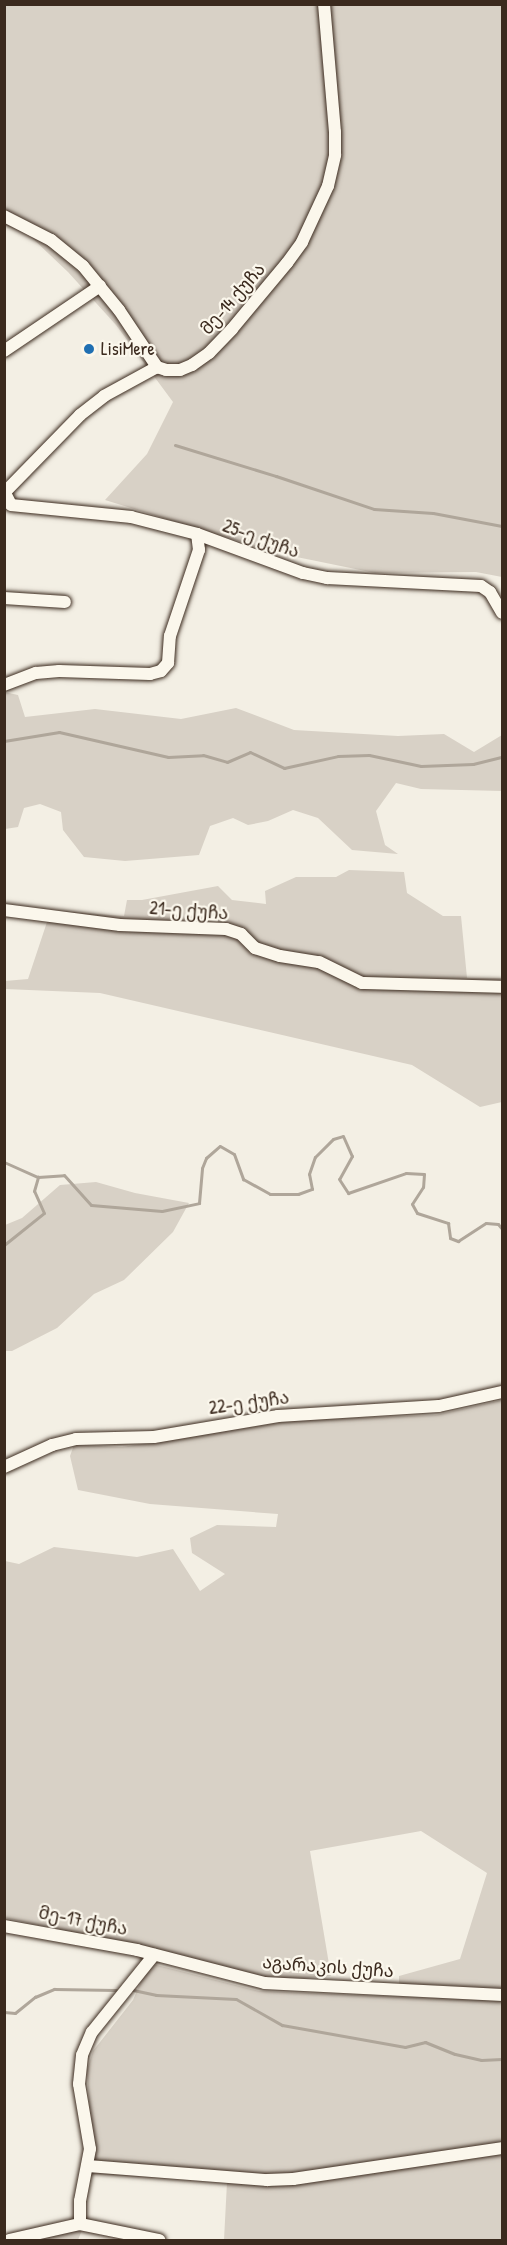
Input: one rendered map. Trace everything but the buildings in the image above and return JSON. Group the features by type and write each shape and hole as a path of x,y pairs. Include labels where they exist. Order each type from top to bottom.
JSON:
{"street":[{"name":"მე-14 ქუჩა","path":"158,367 166,370 180,370 209,353 287,263 302,242 321,205 335,154 324,4"},
{"path":"4,216 51,240 83,266 158,367 104,396 80,415 4,492"},
{"path":"4,351 100,286"},
{"name":"25-ე ქუჩა","path":"4,492 11,505 106,513 197,534 303,573 319,576 481,586 490,592 502,613"},
{"path":"4,685 36,674 59,671 150,674 160,671 168,663 170,636 199,550 197,534"},
{"path":"4,598 65,602"},
{"name":"21-ე ქუჩა","path":"4,910 120,925 226,929 241,934 255,948 280,956 319,962 362,983 502,987"},
{"name":"22-ე ქუჩა","path":"4,1467 52,1445 76,1439 154,1437 278,1416 439,1406 502,1392"},
{"name":"მე-17 ქუჩა","path":"4,1926 91,1940 154,1954"},
{"path":"80,2224 80,2201 88,2166 88,2129 80,2084 81,2055 92,2032 154,1954"},
{"name":"აგარაკის ქუჩა","path":"154,1954 265,1983 502,1995"},
{"path":"88,2166 267,2180 293,2179 502,2148"},
{"path":"9,2241 80,2224 159,2241"}],"shaded area":[{"path":"4,5 502,5 502,577 476,572 375,573 277,553 105,500 147,454 173,402 116,325 68,272 30,236 5,225"},
{"path":"4,692 18,695 25,717 95,709 181,719 236,708 294,730 398,736 444,734 474,752 502,735 502,791 421,789 396,783 376,811 385,845 398,854 352,850 318,818 293,810 268,821 248,825 233,818 210,826 199,855 125,861 84,857 63,830 61,812 40,804 24,808 18,827 5,829"},
{"path":"349,870 404,872 407,893 443,916 461,916 467,978 502,978 502,1102 480,1107 412,1065 100,993 5,989 5,981 28,979 48,919 5,907 124,916 127,900 142,900 218,886 232,900 266,904 265,891 296,877 336,877"},
{"path":"96,1182 135,1193 189,1203 173,1232 124,1280 94,1294 57,1328 12,1351 5,1351 5,1225 22,1218 60,1185"},
{"path":"502,1400 502,1990 441,1985 399,1987 399,1976 460,1959 487,1873 421,1831 310,1851 331,1976 272,1981 122,1943 5,1918 5,1561 19,1564 54,1547 137,1557 173,1549 200,1591 225,1574 192,1553 190,1538 217,1525 276,1527 278,1514 150,1504 78,1490 70,1456 74,1445 122,1447 296,1420 436,1415"},
{"path":"149,1963 259,1991 431,1998 441,1995 502,1999 502,2240 224,2240 227,2182 90,2174 92,2149 87,2070 93,2051 133,2000"},
{"path":"82,2230 78,2240 24,2240 42,2236"}],"waterway":[{"path":"175,445 374,509 433,513 502,526"},
{"path":"4,741 59,732 168,757 203,755 227,762 250,752 284,768 338,756 369,755 421,766 473,764 502,757"},
{"path":"4,1245 44,1213 34,1191 38,1177 64,1175 91,1205 162,1211 199,1203 202,1168 206,1158 220,1146 234,1154 243,1179 270,1194 298,1194 312,1189 309,1174 315,1157 333,1139 343,1136 352,1156 339,1179 348,1193 406,1173 424,1174 423,1187 412,1204 417,1213 448,1223 450,1238 458,1241 486,1223 498,1224 502,1229"},
{"path":"4,1162 38,1177"},
{"path":"4,2012 15,2013 35,1997 54,1989 116,1990"},
{"path":"133,1990 156,1995 236,1999 282,2025 405,2047 425,2042 455,2054 481,2060 502,2059"}],"place":[{"name":"LisiMere","path":"89,349"}]}
